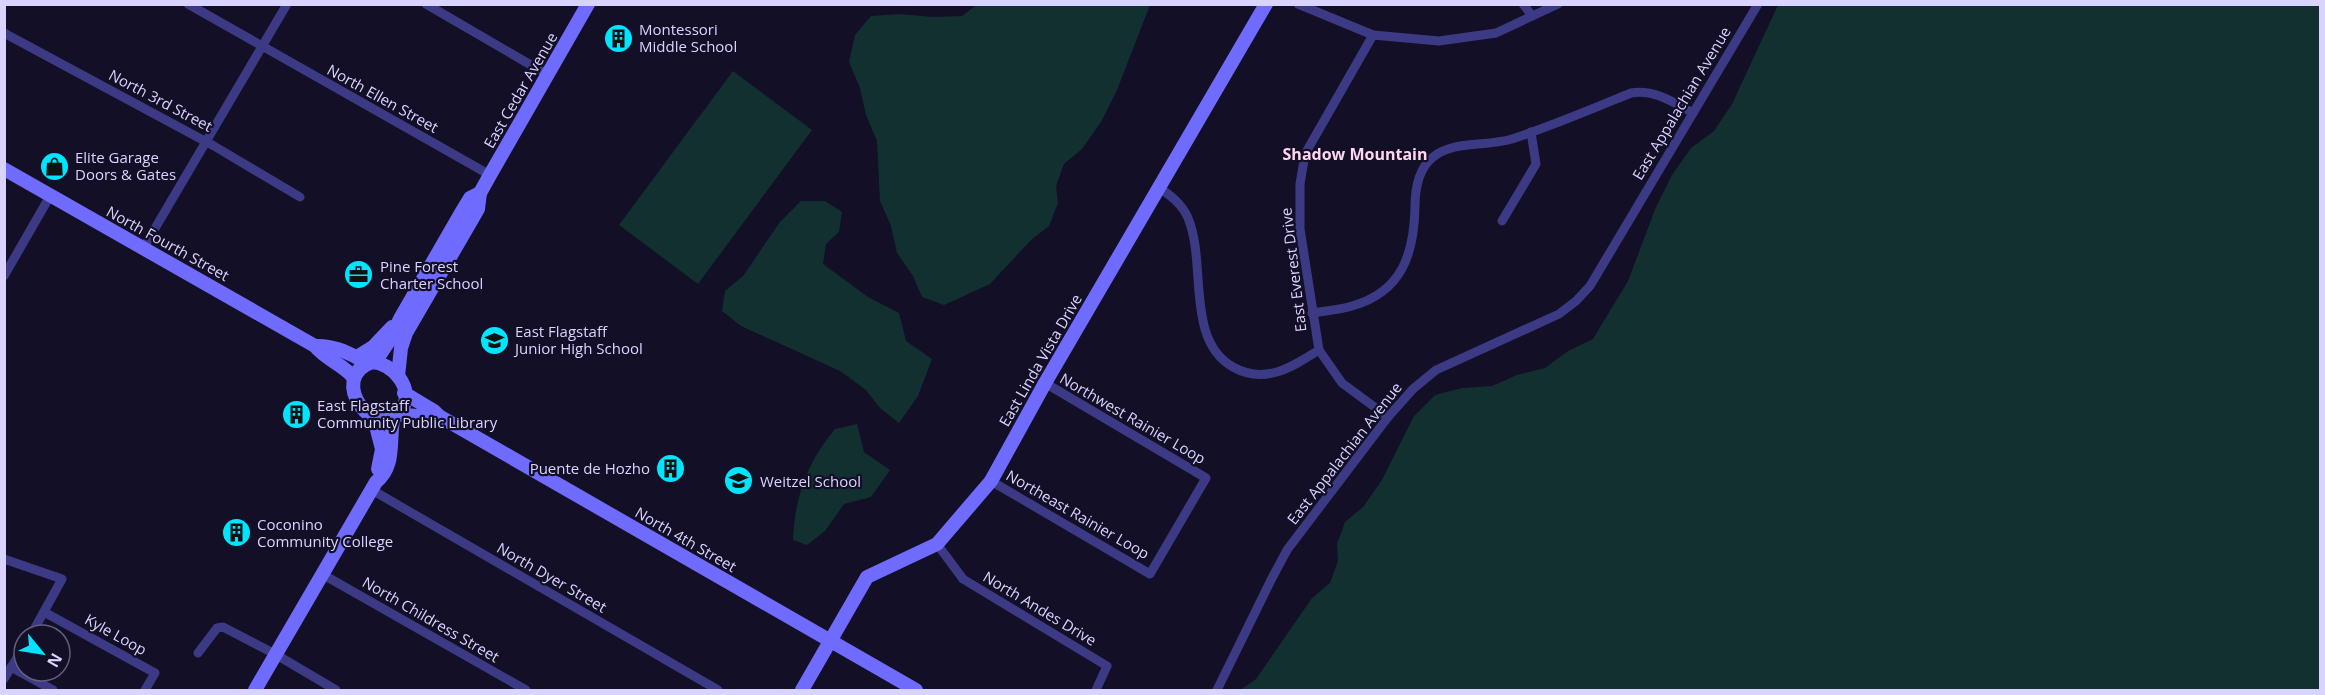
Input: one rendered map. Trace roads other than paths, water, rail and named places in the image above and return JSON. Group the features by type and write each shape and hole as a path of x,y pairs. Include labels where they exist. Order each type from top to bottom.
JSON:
{"street":[{"name":"North Ellen Street","path":"188,4 490,175"},
{"path":"144,247 288,4"},
{"path":"426,4 548,75"},
{"name":"East Cedar Avenue","path":"398,376 401,348 406,333 477,209 480,193 588,4"},
{"name":"East Linda Vista Drive","path":"802,690 867,577 937,544 991,481 1045,383 1266,4"},
{"path":"1298,4 1373,35 1438,41 1496,33 1558,4"},
{"path":"1523,4 1532,16"},
{"name":"East Appalachian Avenue","path":"1217,690 1287,550 1413,389 1436,370 1559,314 1590,286 1758,4"},
{"name":"North 3rd Street","path":"4,33 205,141 300,197"},
{"name":"East Everest Drive","path":"1373,35 1305,154 1301,168 1300,229 1318,350 1342,383 1389,417"},
{"path":"1312,313 1352,306 1370,299 1399,275 1407,261 1412,244 1415,193 1420,174 1431,159 1446,149 1511,139 1631,93 1642,91 1655,93 1693,113"},
{"path":"1502,221 1536,164 1531,132"},
{"name":"North Fourth Street","path":"4,169 315,346 323,356 342,365 354,378"},
{"path":"1160,188 1180,205 1189,220 1194,243 1204,330 1210,346 1219,356 1240,371 1263,375 1289,368 1318,350"},
{"name":"East Cedar Avenue","path":"366,361 389,342 470,198 480,193"},
{"path":"4,276 50,196"},
{"path":"396,415 385,420 374,418 365,412 358,402 354,378 373,347 401,317"},
{"name":"North Fourth Street","path":"315,346 327,345 366,361"},
{"path":"255,690 374,486 383,477 390,460 396,415 403,405 404,393 398,376 391,368 366,361"},
{"name":"Northwest Rainier Loop","path":"1045,383 1206,478 1150,574"},
{"name":"North 4th Street","path":"404,393 435,411 439,416 916,690"},
{"name":"North 4th Street","path":"396,415 433,418 439,416"},
{"path":"374,418 382,449 374,486"},
{"name":"Northeast Rainier Loop","path":"991,481 1150,574"},
{"name":"North Dyer Street","path":"374,486 718,690"},
{"name":"North Andes Drive","path":"937,544 963,579 1107,666 1096,690"},
{"path":"4,559 62,579 38,623"},
{"name":"North Childress Street","path":"322,574 526,690"},
{"name":"Kyle Loop","path":"44,612 155,673 145,690"},
{"path":"198,653 218,628 223,627 336,690"},
{"path":"4,679 11,667 53,690"}],"place":[{"name":"Montessori Middle School","path":"618,38"},
{"name":"Elite Garage Doors & Gates","path":"54,166"},
{"name":"Pine Forest Charter School","path":"359,275"},
{"name":"East Flagstaff Junior High School","path":"494,340"},
{"name":"East Flagstaff Community Public Library","path":"296,414"},
{"name":"Puente de Hozho","path":"671,468"},
{"name":"Weitzel School","path":"739,481"},
{"name":"Coconino Community College","path":"236,533"}],"district":[{"name":"Shadow Mountain","path":"1355,154"}]}
